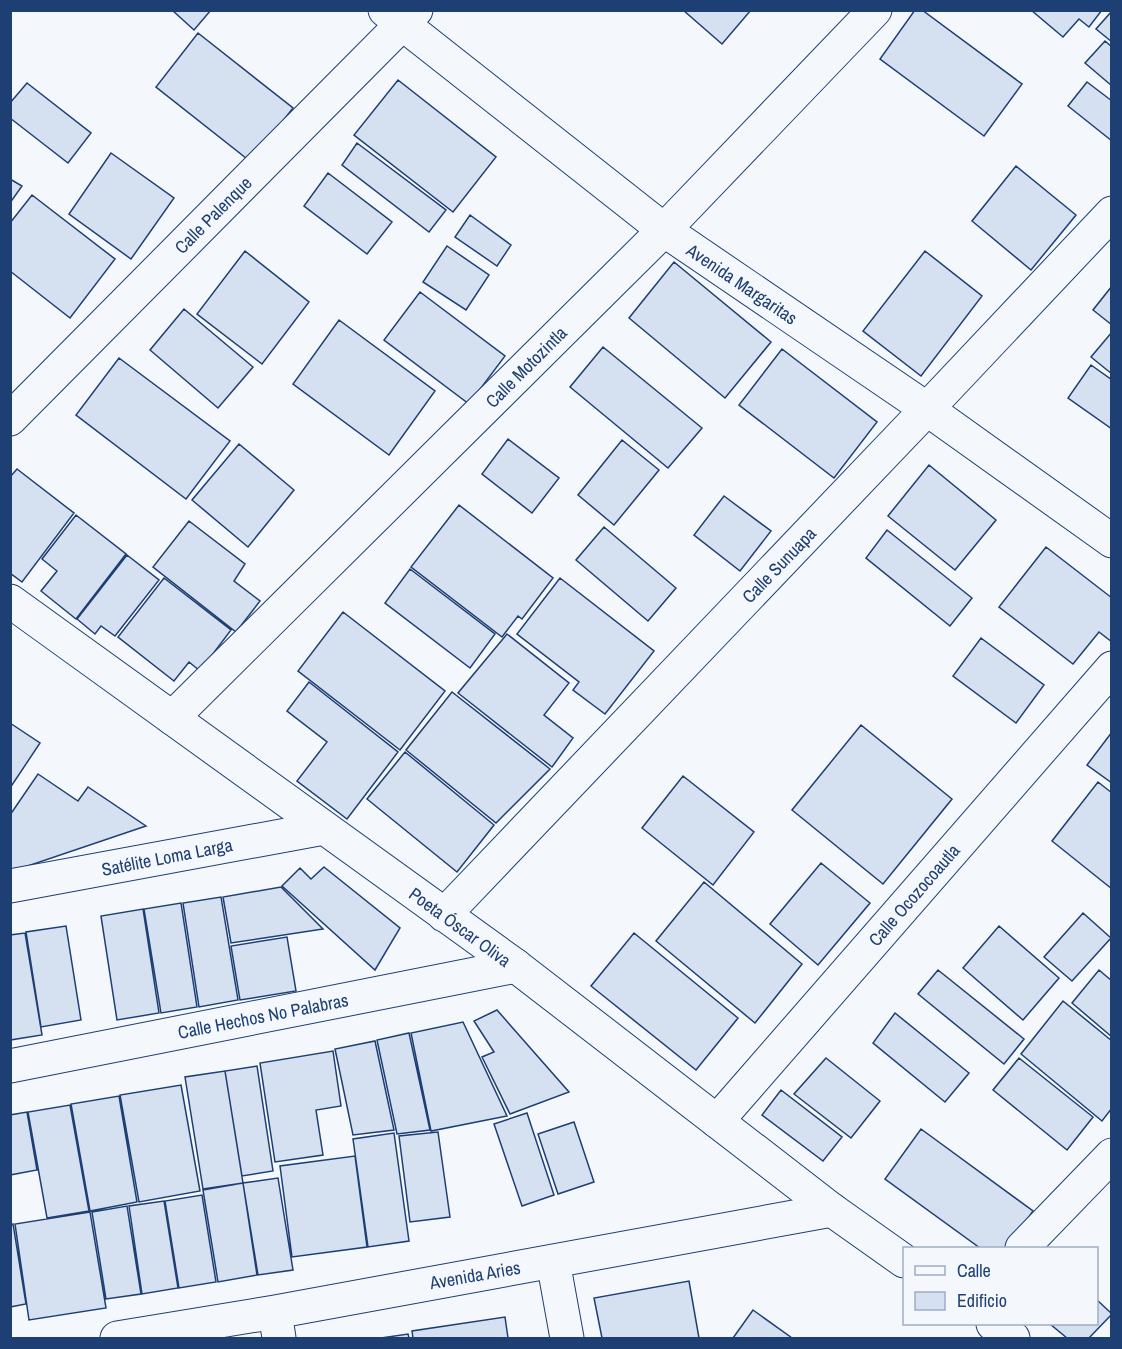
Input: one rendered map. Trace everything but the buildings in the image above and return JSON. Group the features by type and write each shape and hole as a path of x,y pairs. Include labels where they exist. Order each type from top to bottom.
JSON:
{"street":[{"name":"Calle Motozintla","path":"172,718 664,230 875,10"},
{"name":"Avenida Margaritas","path":"401,15 664,230 927,409 1112,541"},
{"name":"Calle Palenque","path":"10,419 401,15"},
{"name":"Calle Sunuapa","path":"444,915 1112,213"},
{"name":"Poeta Óscar Oliva","path":"10,601 516,966 832,1210 903,1260"},
{"name":"Calle Ocozocoautla","path":"717,1121 1112,668"},
{"name":"Satélite Loma Larga","path":"10,886 324,828"},
{"name":"Calle Hechos No Palabras","path":"10,1066 516,966"},
{"path":"1023,1247 1112,1155"},
{"name":"Avenida Aries","path":"117,1338 277,1325 553,1261 832,1210"},
{"path":"553,1261 567,1338"},
{"path":"996,1325 1013,1338"}]}
